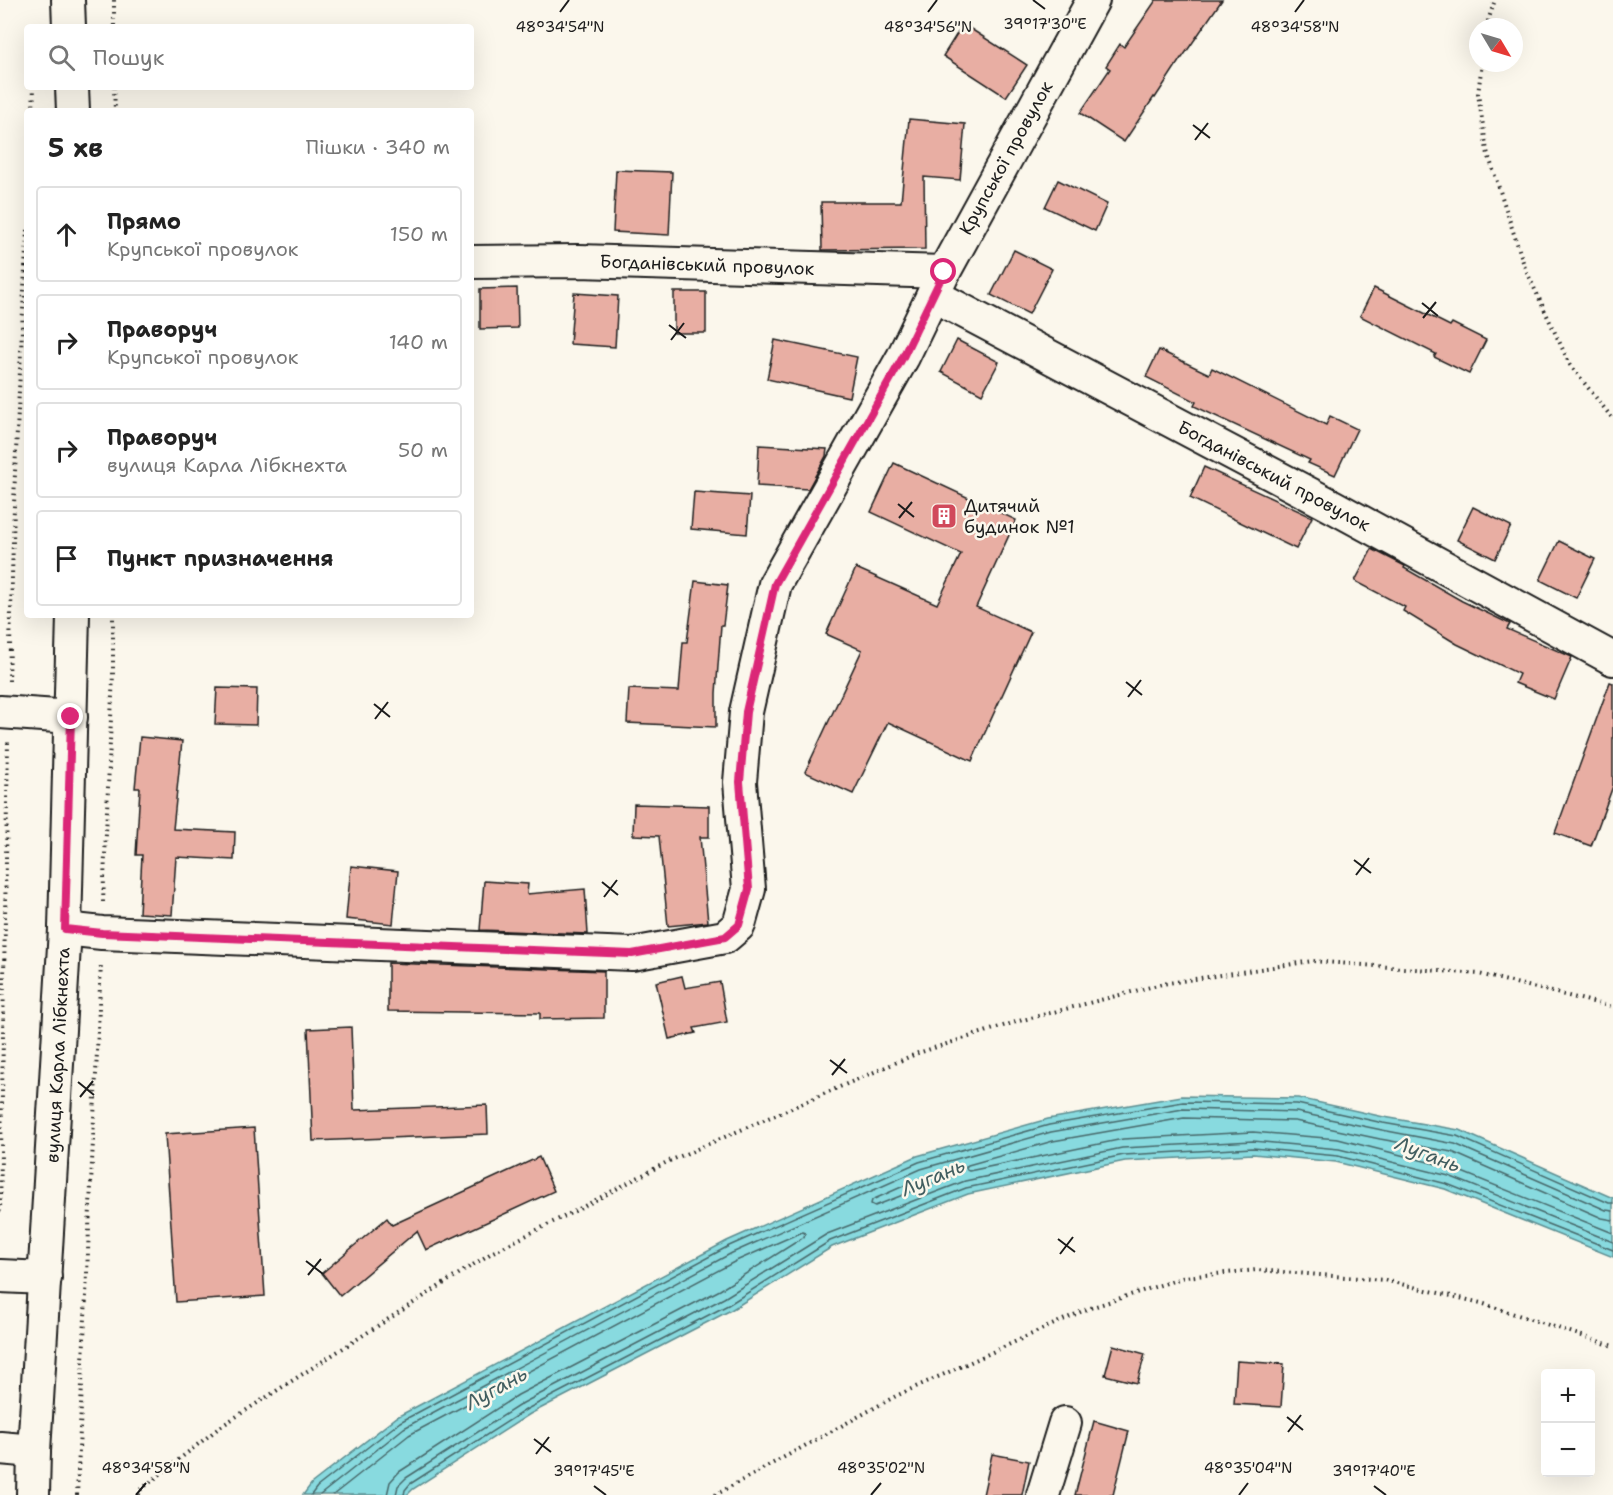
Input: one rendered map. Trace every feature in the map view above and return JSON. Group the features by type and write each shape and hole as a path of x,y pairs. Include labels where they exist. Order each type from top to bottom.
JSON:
{"street":[{"path":"68,0 69,24"},
{"name":"Крупської провулок","path":"65,929 102,933 632,954 725,937 739,925 749,889 740,782 746,712 775,584 903,357 938,283 1093,0"},
{"path":"72,90 73,108"},
{"name":"Богданівський провулок","path":"474,262 579,261 938,283 1343,512 1613,659"},
{"name":"вулиця Карла Лібкнехта","path":"33,1495 65,929 73,618"},
{"path":"4,712 71,717"},
{"path":"0,1276 45,1278"},
{"path":"1043,1495 1065,1423"},
{"path":"0,1448 34,1451"}],"path":[{"path":"114,0 114,24"},
{"path":"1489,18 1495,0"},
{"path":"1481,72 1478,94 1486,152 1525,268 1570,365 1613,420"},
{"path":"33,108 34,90"},
{"path":"114,90 115,108"},
{"path":"0,1212 4,712 24,290"},
{"path":"76,1495 113,673 113,618"},
{"path":"139,1495 140,1491 220,1427 493,1252 667,1162 918,1053 1019,1021 1162,984 1312,961 1479,974 1613,1007"},
{"path":"715,1495 896,1396 1088,1309 1185,1277 1257,1269 1384,1280 1481,1303 1613,1346"}],"water":[{"name":"Лугань","path":"1182,1096 1298,1098 1384,1117 1459,1130 1613,1198 1613,1257 1445,1189 1336,1162 1253,1154 1125,1161 968,1194 832,1247 731,1310 530,1414 407,1495 303,1495 312,1483 397,1417 727,1241 917,1156 1048,1119"}],"building":[{"path":"1156,0 1222,0 1124,142 1080,113 1110,69 1106,66 1120,44 1124,47"},
{"path":"963,24 1027,65 1006,97 943,56"},
{"path":"909,119 965,124 960,180 924,177 925,249 822,250 821,202 901,202"},
{"path":"616,170 672,172 669,235 613,232"},
{"path":"1058,180 1107,204 1095,231 1045,207"},
{"path":"1014,250 1052,269 1029,314 991,295"},
{"path":"517,288 518,328 480,329 480,289"},
{"path":"1374,288 1450,326 1452,323 1486,340 1469,374 1434,357 1436,354 1360,316"},
{"path":"674,292 706,292 706,333 674,333"},
{"path":"574,293 618,296 615,347 570,344"},
{"path":"775,340 857,357 849,397 767,379"},
{"path":"957,340 999,362 982,394 941,372"},
{"path":"1159,350 1209,374 1212,368 1326,425 1330,416 1357,429 1335,475 1308,463 1310,460 1194,406 1196,402 1146,377"},
{"path":"759,445 827,449 826,456 808,489 757,486"},
{"path":"894,463 1016,520 976,607 1031,632 972,761 888,722 853,794 805,772 862,650 826,634 856,568 937,604 961,554 871,512"},
{"path":"1204,467 1312,517 1296,549 1190,498"},
{"path":"694,492 750,496 747,534 691,529"},
{"path":"1473,507 1511,526 1495,559 1457,540"},
{"path":"1559,541 1595,559 1576,598 1540,580"},
{"path":"1372,549 1462,601 1510,624 1507,629 1572,657 1554,699 1515,683 1519,674 1457,644 1403,611 1405,607 1355,581"},
{"path":"695,581 728,585 723,625 721,625 716,727 627,723 629,689 679,691 683,642 687,642"},
{"path":"1610,682 1613,683 1613,786 1591,846 1555,833"},
{"path":"217,688 257,689 256,725 215,724"},
{"path":"140,737 182,741 173,829 235,832 234,860 176,857 172,915 139,913 142,855 136,855 140,788 135,788"},
{"path":"634,804 709,806 709,837 700,837 708,922 668,926 659,836 633,835"},
{"path":"351,866 398,871 393,924 346,919"},
{"path":"484,881 528,884 527,894 585,889 588,934 480,930"},
{"path":"388,963 604,971 604,1018 540,1019 540,1013 388,1011"},
{"path":"682,976 685,988 720,982 727,1022 694,1028 696,1033 669,1039 656,982"},
{"path":"351,1027 354,1110 487,1105 488,1134 313,1141 308,1029"},
{"path":"254,1128 265,1296 176,1302 165,1134"},
{"path":"539,1157 554,1191 426,1250 417,1231 340,1296 322,1273 387,1218 392,1225"},
{"path":"1113,1345 1145,1354 1137,1383 1105,1375"},
{"path":"1237,1361 1284,1364 1281,1407 1234,1404"},
{"path":"1094,1421 1129,1431 1113,1495 1075,1495"},
{"path":"992,1454 1029,1461 1022,1495 983,1495"}],"place":[{"name":"Дитячий будинок №1","path":"944,516"}],"route":[{"path":"71,717 65,929 102,933 632,954 725,937 739,925 749,889 740,782 746,712 775,584 903,357 944,272"}]}
